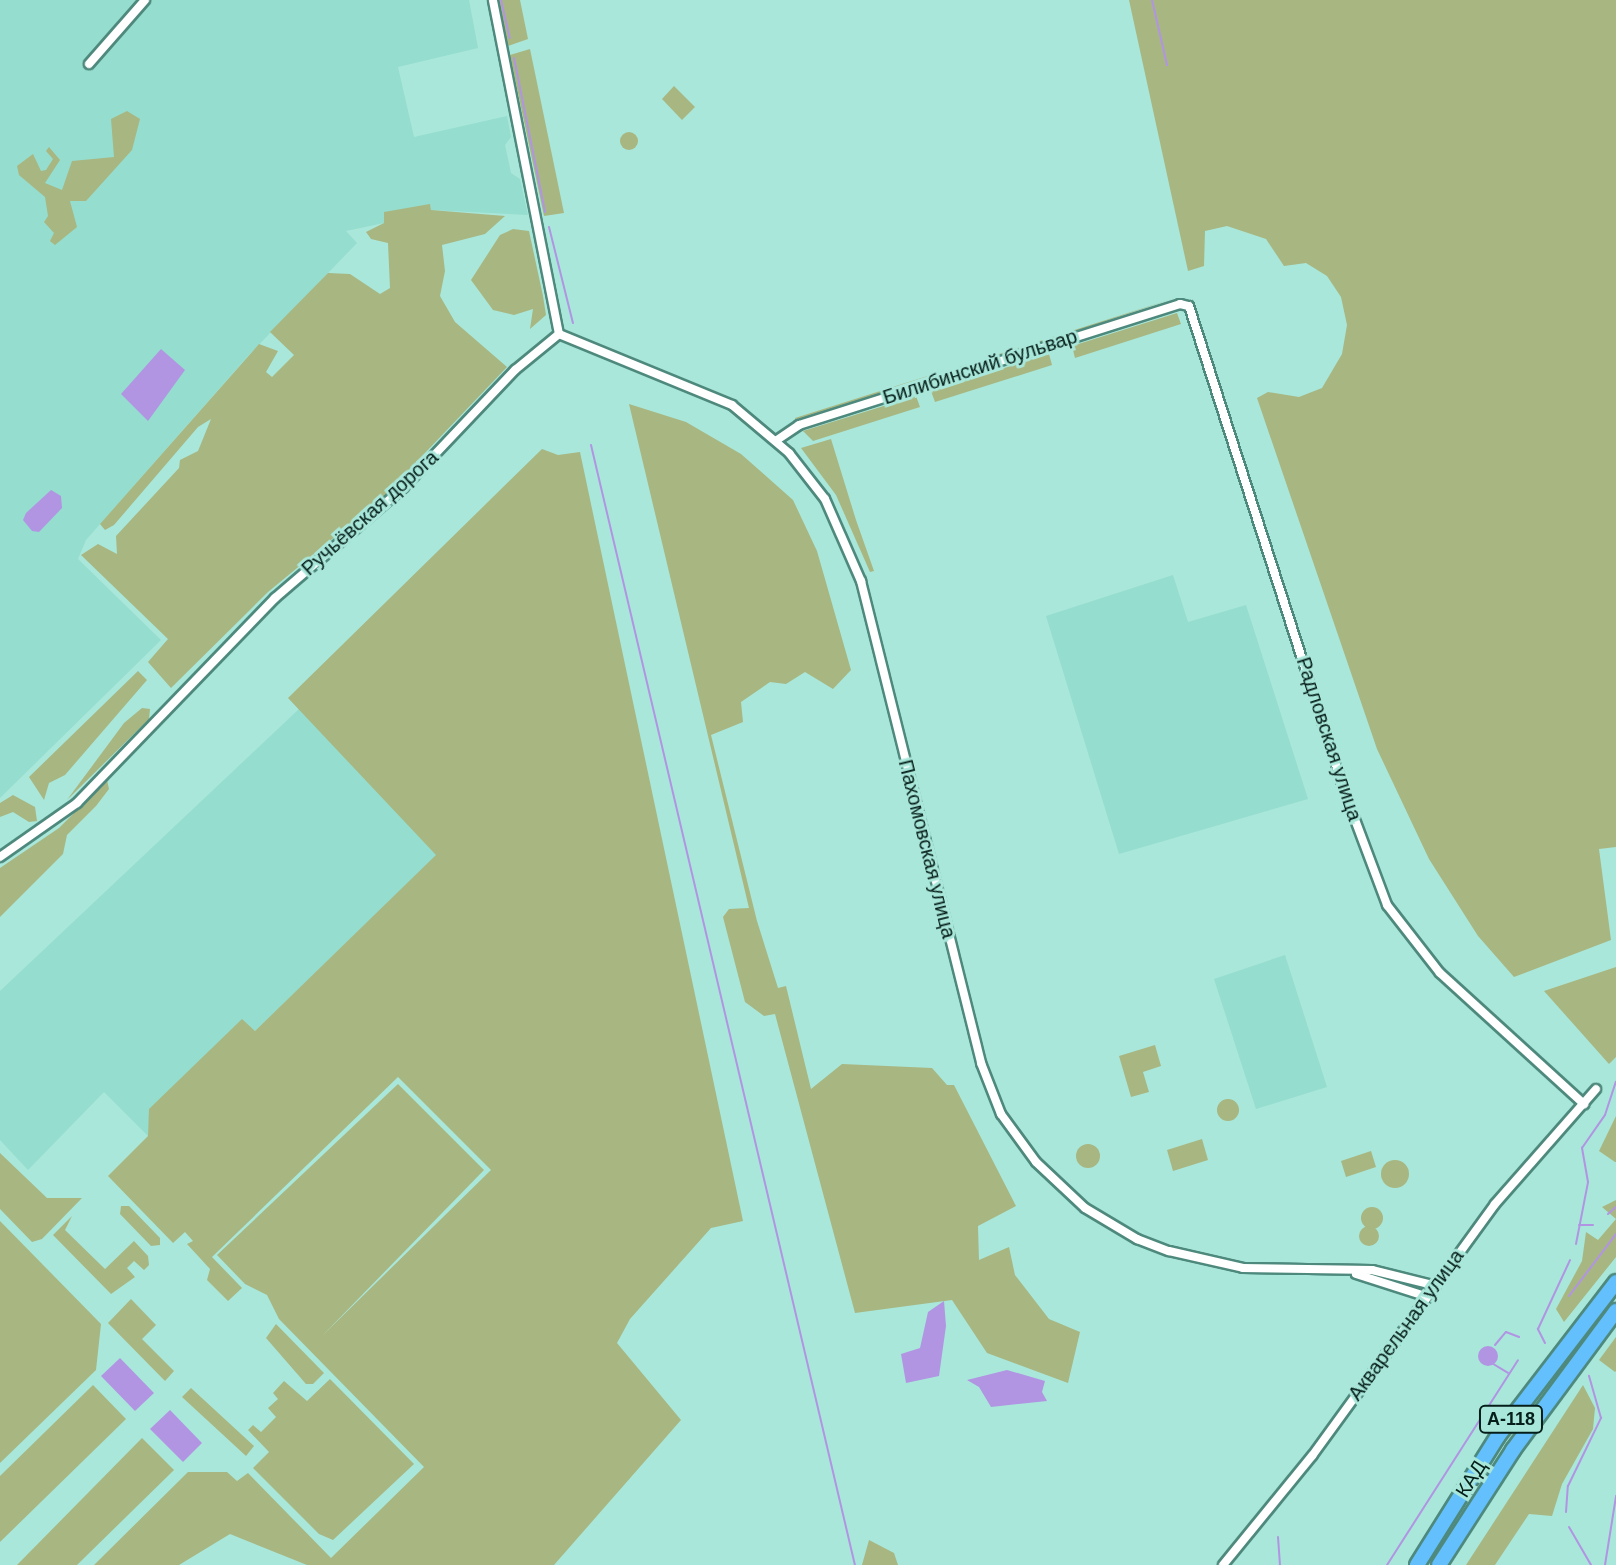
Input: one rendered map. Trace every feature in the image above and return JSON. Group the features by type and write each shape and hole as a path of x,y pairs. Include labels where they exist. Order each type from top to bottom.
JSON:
{"highway":[{"name":"КАД","path":"1417,1565 1498,1436 1616,1282"},
{"name":"КАД","path":"1439,1565 1513,1450 1616,1311"}],"street":[{"path":"89,64 145,0"},
{"path":"493,0 559,334"},
{"name":"Билибинский бульвар","path":"777,440 799,425 1180,304 1189,306"},
{"name":"Радловская улица","path":"1189,306 1345,793 1387,905 1440,973 1584,1104"},
{"name":"Пахомовская улица","path":"559,334 710,394 777,440 825,499 861,581 981,1063 1016,1136 1063,1190 1137,1239 1243,1268 1356,1274 1425,1296"},
{"name":"Ручьёвская дорога","path":"0,857 77,803 275,598 403,488 515,370 559,334"},
{"name":"Акварельная улица","path":"1223,1565 1312,1456 1425,1296 1495,1204 1596,1089"},
{"name":"Пахомовская улица","path":"1356,1274 1372,1270 1433,1285"}],"shaded area":[{"path":"0,0 469,0 478,48 398,67 414,137 507,116 511,137 505,145 511,173 520,179 528,215 431,210 430,205 384,213 384,223 346,231 357,243 247,357 86,540 78,559 161,640 0,798"},
{"path":"498,0 520,0 528,39 508,46"},
{"path":"1129,0 1616,0 1616,847 1599,849 1611,940 1514,977 1478,936 1429,859 1377,749 1257,398 1268,392 1299,397 1322,388 1342,354 1347,325 1341,297 1327,276 1306,263 1284,266 1266,239 1227,226 1205,231 1204,266 1188,271"},
{"path":"530,49 564,213 544,216 510,55"},
{"path":"674,86 695,107 682,120 662,99"},
{"path":"127,111 140,119 132,150 86,201 70,201 77,227 55,245 50,241 54,233 44,222 48,216 45,197 19,175 17,166 33,154 41,171 46,170 53,159 46,151 49,147 60,160 45,183 62,190 72,161 114,157 111,119"},
{"path":"629,132 638,141 629,150 620,141"},
{"path":"430,204 431,210 505,216 485,234 442,245 445,271 440,296 455,322 507,367 383,497 268,592 171,688 148,662 168,639 81,555 98,544 117,554 116,536 179,468 180,460 198,451 211,419 198,427 114,525 105,530 100,524 259,344 278,351 266,372 272,377 294,355 270,332 328,273 350,274 380,294 390,288 388,243 371,239 366,232 384,223 384,212"},
{"path":"513,229 529,231 543,296 546,315 530,329 533,309 514,315 493,310 471,280 500,235"},
{"path":"1172,299 947,374 942,372"},
{"path":"1177,313 1181,324 1075,358 1072,346"},
{"path":"161,349 185,370 148,421 121,394"},
{"path":"1049,354 1052,365 935,402 931,391"},
{"path":"934,374 931,378 796,421 795,418"},
{"path":"916,396 920,407 813,441 803,431"},
{"path":"629,404 686,422 741,454 793,500 817,551 851,670 833,689 805,672 786,684 770,682 741,702 743,722 711,735 757,921 778,988 786,986 811,1089 842,1064 932,1068 947,1085 954,1085 1016,1206 978,1226 979,1260 1009,1247 1015,1275 1049,1319 1080,1332 1068,1383 987,1353 952,1300 855,1313 775,1014 764,1016 745,1002 723,917 729,909 749,908"},
{"path":"831,439 874,571 870,572 836,495 801,448"},
{"path":"542,449 558,455 580,452 743,1221 711,1228 630,1319 617,1343 681,1420 554,1565 307,1565 230,1534 179,1565 94,1565 188,1472 227,1472 237,1481 248,1473 331,1558 424,1467 279,1319 267,1295 245,1284 217,1255 398,1084 484,1170 322,1336 491,1170 398,1077 212,1257 242,1288 228,1301 207,1280 210,1269 187,1244 193,1241 185,1232 173,1243 108,1176 148,1136 149,1109 242,1019 255,1031 436,855 288,698"},
{"path":"51,490 61,496 62,508 39,532 32,531 23,520 26,513"},
{"path":"1173,575 1188,622 1246,605 1308,799 1119,854 1046,616"},
{"path":"138,671 147,680 65,775 49,783 44,800 29,777"},
{"path":"142,708 150,709 149,719 67,800 124,723"},
{"path":"299,709 437,855 255,1031 242,1020 150,1109 148,1136 104,1092 28,1170 0,1140 0,991"},
{"path":"107,780 109,789 67,835 63,854 0,917 0,868 59,828"},
{"path":"13,795 35,807 37,821 29,822 13,812 0,817 0,803"},
{"path":"1285,955 1327,1087 1256,1109 1214,979"},
{"path":"1616,967 1616,1057 1609,1064 1544,991"},
{"path":"1155,1045 1161,1066 1143,1072 1149,1092 1131,1097 1119,1056"},
{"path":"1228,1099 1236,1102 1239,1110 1236,1118 1228,1121 1220,1118 1217,1110 1220,1102"},
{"path":"1616,1116 1616,1162 1615,1162 1599,1151"},
{"path":"1202,1139 1208,1160 1173,1171 1167,1150"},
{"path":"1088,1144 1096,1148 1100,1156 1096,1164 1088,1168 1080,1164 1076,1156 1080,1148"},
{"path":"1371,1151 1376,1167 1346,1177 1341,1161"},
{"path":"0,1153 47,1198 82,1198 42,1239 32,1242 0,1209"},
{"path":"1395,1160 1405,1164 1409,1174 1405,1184 1395,1188 1385,1184 1381,1174 1385,1164"},
{"path":"1616,1200 1616,1219 1602,1207"},
{"path":"121,1206 129,1206 160,1238 160,1245 151,1246 120,1214"},
{"path":"1372,1207 1380,1210 1383,1218 1380,1226 1372,1229 1364,1226 1361,1218 1364,1210"},
{"path":"72,1216 65,1230 105,1269 134,1241 148,1256 149,1265 144,1270 134,1261 127,1268 135,1277 111,1294 53,1235"},
{"path":"1616,1219 1616,1257 1564,1322 1556,1309 1582,1261 1586,1232 1598,1240"},
{"path":"0,1221 101,1324 96,1370 0,1463"},
{"path":"1369,1226 1376,1229 1379,1236 1376,1243 1369,1246 1362,1243 1359,1236 1362,1229"},
{"path":"131,1299 156,1325 142,1339 174,1371 165,1381 108,1323"},
{"path":"944,1301 946,1326 939,1376 906,1383 901,1354 920,1348 928,1312"},
{"path":"276,1324 324,1373 313,1384 306,1384 266,1338"},
{"path":"1616,1337 1616,1371 1615,1372 1599,1360"},
{"path":"1484,1346 1492,1346 1498,1356 1492,1366 1484,1366 1478,1360 1478,1352"},
{"path":"120,1358 154,1393 135,1411 101,1376"},
{"path":"1007,1370 1045,1381 1042,1392 1047,1401 991,1407 979,1387 967,1380"},
{"path":"330,1379 414,1464 333,1540 319,1534 253,1468 269,1452 248,1430 253,1425 261,1432 276,1417 268,1408 278,1399 273,1393 284,1381 307,1401"},
{"path":"93,1385 126,1419 0,1542 0,1476"},
{"path":"1583,1385 1595,1408 1593,1429 1562,1484 1552,1516 1529,1514 1495,1565 1466,1565"},
{"path":"191,1388 254,1446 246,1456 182,1397"},
{"path":"170,1410 202,1443 183,1462 150,1429"},
{"path":"142,1438 174,1470 77,1565 17,1565"},
{"path":"869,1540 894,1553 898,1565 862,1565"}],"waterway":[{"path":"501,0 510,38"},
{"path":"1152,0 1167,65"},
{"path":"514,58 545,212"},
{"path":"549,227 573,323"},
{"path":"591,445 855,1565"},
{"path":"1576,1244 1588,1182 1582,1148 1605,1115 1616,1082"},
{"path":"1608,1214 1616,1207"},
{"path":"1579,1225 1593,1225"},
{"path":"1569,1296 1616,1234"},
{"path":"1545,1343 1538,1329 1570,1260"},
{"path":"1495,1345 1506,1332 1519,1337"},
{"path":"1387,1565 1518,1360"},
{"path":"1490,1362 1508,1373"},
{"path":"1566,1512 1568,1486 1601,1418 1589,1376"},
{"path":"1605,1565 1616,1496"},
{"path":"1569,1527 1591,1565"},
{"path":"1278,1537 1280,1565"}]}
